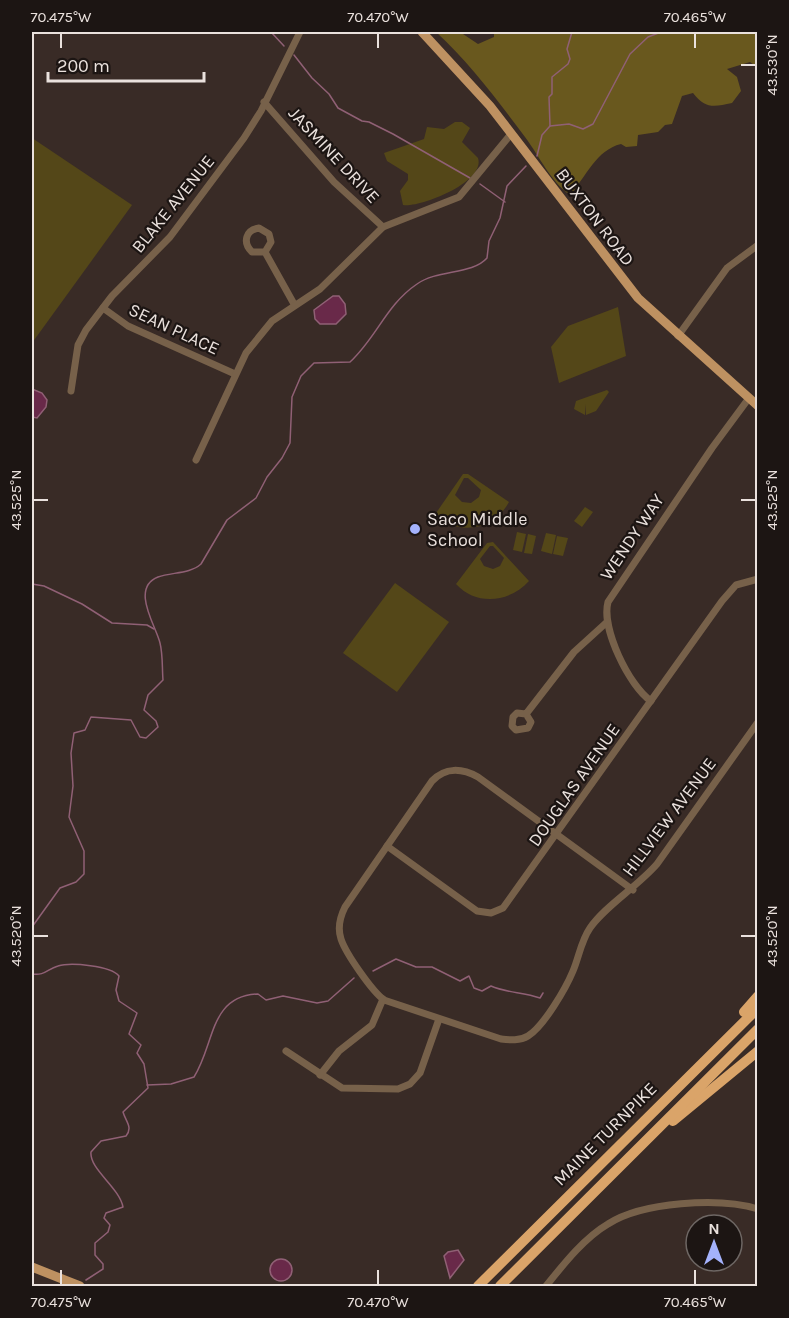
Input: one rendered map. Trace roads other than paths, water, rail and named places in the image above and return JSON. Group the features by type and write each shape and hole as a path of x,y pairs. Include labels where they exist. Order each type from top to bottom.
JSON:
{"highway":[{"path":"697,1067 758,996"},
{"name":"MAINE TURNPIKE","path":"478,1287 758,1008"},
{"name":"MAINE TURNPIKE","path":"500,1287 758,1029"},
{"path":"633,1153 758,1051"}],"main road":[{"name":"BUXTON ROAD","path":"422,32 469,81 638,298 758,406"},
{"path":"32,1267 80,1287"}],"street":[{"name":"BLAKE AVENUE","path":"71,391 78,345 103,308 182,223 244,138 300,32"},
{"name":"JASMINE DRIVE","path":"264,102 334,182 383,227"},
{"path":"196,460 235,374 259,334 278,315 320,289 383,227 459,197 511,134"},
{"path":"678,336 727,268 758,245"},
{"path":"265,252 294,304"},
{"name":"SEAN PLACE","path":"103,308 128,326 235,374"},
{"name":"WENDY WAY","path":"607,622 608,602 620,580 749,398"},
{"name":"DOUGLAS AVENUE","path":"387,846 475,909 490,913 500,910 558,834 730,591 743,582 758,579"},
{"path":"526,714 574,652 607,622 634,684 651,701"},
{"name":"HILLVIEW AVENUE","path":"383,999 507,1040 529,1035 543,1020 570,979 591,926 633,890 657,864 758,722"},
{"path":"320,1075 339,1051 372,1025 383,999 342,942 339,925 345,907 432,781 441,774 453,770 465,771 478,777 633,890"},
{"path":"286,1051 342,1089 403,1088 420,1073 439,1019"},
{"path":"546,1287 596,1233 625,1215 707,1202 732,1203 758,1209"}],"waterway":[{"path":"271,32 284,46"},
{"path":"537,156 542,135 550,126 549,97 552,94 552,77 568,64 570,59 567,49 572,32"},
{"path":"550,126 569,124 583,129 593,124 630,54 648,37 661,32"},
{"path":"294,55 312,78 329,94 338,108 393,134 470,178"},
{"path":"32,927 60,888 76,882 84,874 84,851 69,817 73,786 71,753 74,733 85,730 91,717 131,720 140,737 146,738 158,727 156,721 144,710 148,695 163,680 160,643 145,598 150,582 163,575 186,571 201,564 227,520 256,498 290,443 292,397 301,376 314,363 350,362 406,292 425,279 473,267 487,258 489,241 500,218 507,186 526,166"},
{"path":"480,184 505,202"},
{"path":"32,584 44,586 82,604 112,623 147,625 154,629"},
{"path":"373,971 396,959 416,967 432,967 460,981 469,976 474,988 482,991 491,986 540,998 543,993"},
{"path":"32,974 40,974 54,967 72,964 108,970 119,976 116,990 119,1001 137,1013 129,1034 141,1045 137,1053 144,1064 148,1088 123,1112 129,1127 126,1136 101,1141 91,1152 99,1172 116,1192 123,1207 106,1213 104,1218 110,1225 108,1232 95,1243 95,1255 103,1264 103,1269 86,1280"},
{"path":"147,1085 171,1084 194,1077 216,1024 230,1003 242,997 258,994 266,1000 283,996 317,1003 328,1001 354,978"}],"place":[{"name":"Saco Middle School","path":"415,529"}]}
